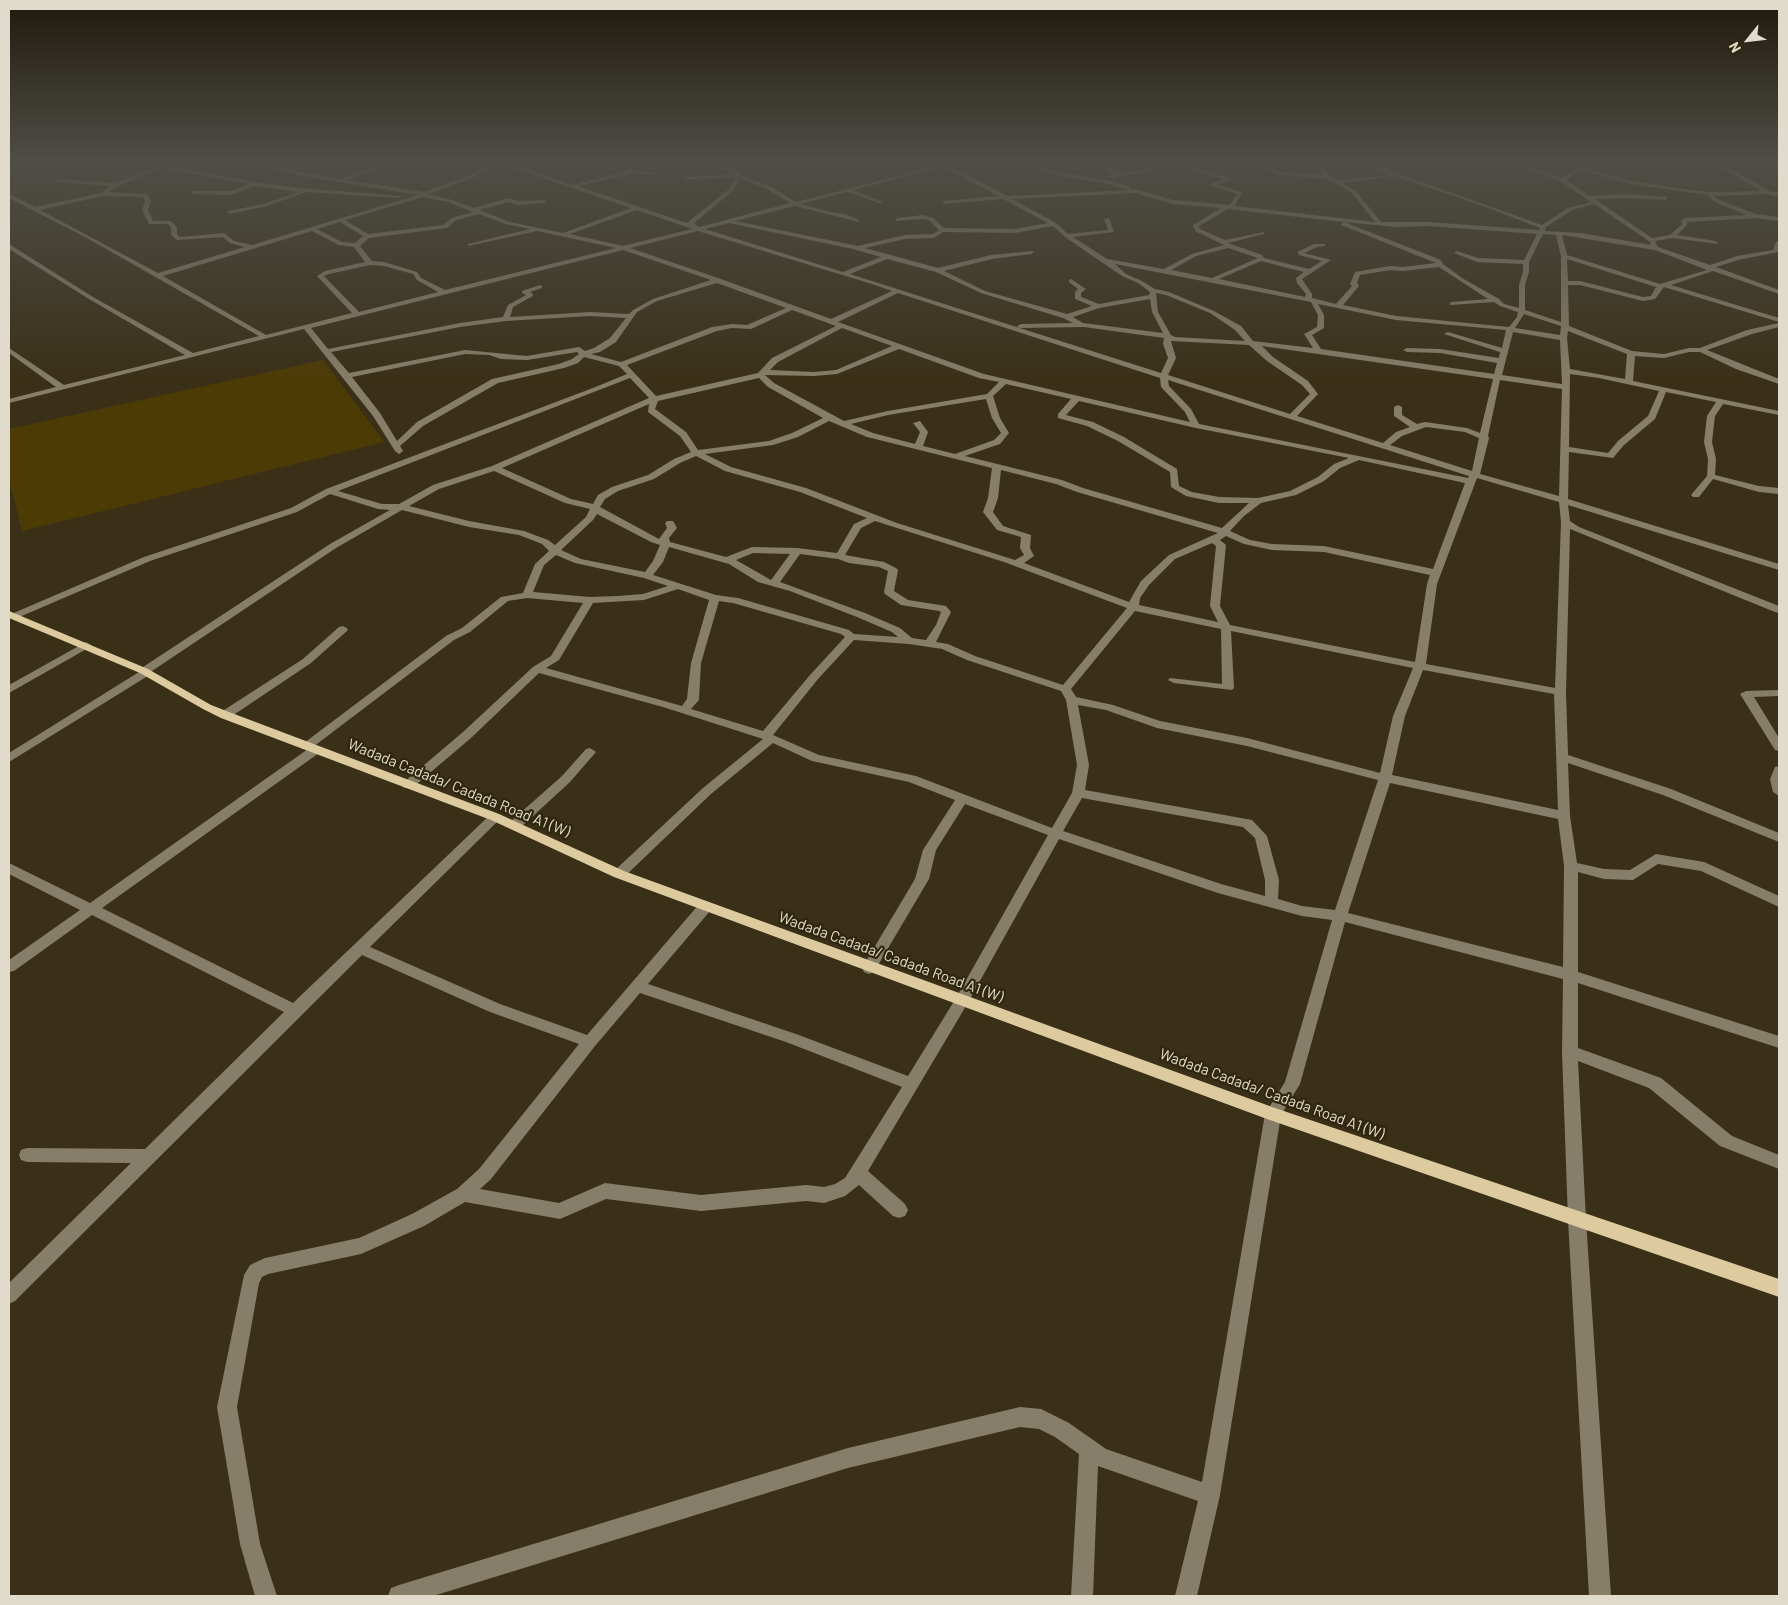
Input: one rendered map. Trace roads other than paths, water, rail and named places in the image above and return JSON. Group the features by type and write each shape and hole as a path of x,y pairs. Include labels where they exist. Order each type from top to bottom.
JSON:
{"main road":[{"name":"Wadada Cadada/ Cadada Road A1 (W)","path":"11,615 86,645 146,672 207,707 225,715 495,818 620,874 705,907 961,1002 1273,1114 1779,1288"}],"street":[{"path":"82,235 265,337"},
{"path":"174,235 178,239 224,235 232,242 254,247"},
{"path":"156,276 294,235"},
{"path":"324,235 341,244 357,245 367,236 377,235"},
{"path":"470,245 516,235"},
{"path":"563,235 621,248 719,280 791,308 982,376 1196,426 1473,478 1563,500 1779,568"},
{"path":"9,401 674,235"},
{"path":"717,235 1384,446 1473,478"},
{"path":"795,235 859,248 938,270 983,292 1066,317 1084,325"},
{"path":"859,248 905,237 935,235"},
{"path":"1067,236 1077,235"},
{"path":"1207,235 1260,256 1261,260"},
{"path":"1165,271 1194,255 1256,235"},
{"path":"1372,235 1439,261 1440,265 1460,279 1497,300 1502,305 1522,310 1631,353 1664,356 1701,350 1750,332 1779,325"},
{"path":"1186,1596 1210,1495 1273,1114 1292,1084 1340,916 1385,778 1399,716 1420,666 1432,584 1473,478 1485,438 1497,378 1510,330 1520,317 1522,310 1522,285 1526,272 1526,262 1540,235"},
{"path":"1559,235 1564,256 1565,326 1563,338 1566,371 1563,500 1566,522 1560,692 1564,816 1571,866 1570,1052 1577,1220 1600,1596"},
{"path":"1567,235 1615,240 1656,248 1779,292"},
{"path":"1644,235 1651,240 1656,248"},
{"path":"1067,236 1124,275 1140,282 1152,294 1155,301 1155,312 1168,336 1166,344 1172,358 1164,376 1164,387 1188,411 1196,426"},
{"path":"1651,240 1672,236 1716,243"},
{"path":"1710,267 1753,254 1776,251 1779,242"},
{"path":"357,245 365,259 370,263"},
{"path":"1318,351 1308,334 1320,328 1321,315 1300,283 1299,278 1328,260 1301,254 1300,252 1316,245 1323,245"},
{"path":"9,246 91,298 191,355"},
{"path":"938,270 991,257 1031,252"},
{"path":"1457,253 1477,260 1526,262"},
{"path":"1564,256 1779,320"},
{"path":"844,274 887,257"},
{"path":"1103,260 1213,280 1396,318 1493,326 1563,338"},
{"path":"1213,280 1239,267 1261,260 1308,271"},
{"path":"357,314 320,276 327,272 370,263 384,264 415,273 419,279 444,292"},
{"path":"1338,306 1356,286 1353,284 1357,273 1390,268 1440,265"},
{"path":"1564,283 1580,283 1643,299 1653,298 1662,286 1710,271 1710,267"},
{"path":"396,446 420,424 495,381 575,361 583,354 597,350 613,340 635,310 655,300 719,280"},
{"path":"1071,282 1083,289 1078,292 1077,298 1098,306"},
{"path":"506,319 510,306 531,295 524,292 540,287"},
{"path":"831,322 898,291"},
{"path":"1066,317 1098,306 1152,294 1167,293 1212,312 1238,328 1251,343 1304,383 1314,394 1292,417"},
{"path":"1452,304 1497,300"},
{"path":"622,364 716,329 732,326 748,327 791,308"},
{"path":"327,351 426,331 506,319 590,314 631,316"},
{"path":"763,374 775,360 842,325"},
{"path":"1004,326 1084,325 1168,336 1173,339 1198,342 1251,343 1566,387"},
{"path":"306,328 348,376 377,415 405,461"},
{"path":"1448,334 1505,350"},
{"path":"9,758 146,672 333,546 436,487 495,468 654,399 763,374 837,372 899,346"},
{"path":"348,376 465,352 490,353 501,357 527,358 579,349 583,354 622,364 654,399"},
{"path":"9,350 63,388"},
{"path":"1407,350 1440,351 1502,361"},
{"path":"1701,350 1779,382"},
{"path":"1630,383 1631,353"},
{"path":"1566,371 1779,413"},
{"path":"11,615 147,559 294,510 329,492 405,461 596,390 633,374"},
{"path":"763,374 770,385 829,418 870,435 1059,482 1218,535 1272,547 1324,549 1436,573"},
{"path":"842,424 888,412 989,396 1004,382"},
{"path":"1564,449 1610,456 1630,435 1652,417 1663,390"},
{"path":"957,456 998,442 1005,433 996,418 989,396"},
{"path":"654,399 652,410 683,434 696,454 728,468 803,490 874,518 1016,564 1133,607 1332,650 1560,692"},
{"path":"1076,399 1061,416 1090,424 1121,439 1174,471 1175,487 1189,494 1219,500 1258,501 1293,493 1321,479 1337,466 1358,457"},
{"path":"1696,496 1711,476 1712,459 1708,442 1711,416 1720,402"},
{"path":"1398,407 1398,416 1415,427"},
{"path":"527,595 540,564 590,518 601,497 614,489 651,477 677,461 696,454 770,443 795,435 829,418"},
{"path":"917,423 924,432 918,447"},
{"path":"1384,446 1399,434 1425,424 1467,430 1485,438"},
{"path":"997,466 993,498 988,512 1000,528 1026,536 1028,556 1016,564"},
{"path":"495,468 568,501 595,507 600,512 654,540 726,561 762,580 861,615 896,630 909,641"},
{"path":"1711,476 1759,489 1779,491"},
{"path":"329,492 381,507 401,507 469,524 522,533 545,542 555,551 578,560 646,576 715,598 734,600 845,632 851,636 944,646 971,658 1065,689 1072,700 1082,765 1078,793 961,1002 851,1183 839,1191 824,1195 806,1193 701,1203 606,1190 560,1210 463,1194"},
{"path":"1065,689 1133,607 1135,598 1145,583 1172,557 1218,535 1258,501"},
{"path":"840,556 857,526 874,518"},
{"path":"646,576 658,562 666,543 664,538 672,528 670,522"},
{"path":"1566,522 1576,529 1779,610"},
{"path":"1174,680 1228,688 1226,627 1214,606 1221,545 1218,535"},
{"path":"726,561 752,550 797,551 840,556 849,560 881,564 893,570 888,592 905,602 942,608 946,612 941,625 930,643"},
{"path":"774,583 797,551"},
{"path":"9,967 92,909 311,748 450,638 466,630 500,602 513,597 527,595 590,600 644,597 679,586"},
{"path":"684,710 693,700 696,663 715,598"},
{"path":"408,785 467,735 537,669 555,658 590,600"},
{"path":"225,715 306,661 343,630"},
{"path":"620,874 708,790 769,737 814,677 851,636"},
{"path":"9,690 86,645"},
{"path":"537,669 684,710 769,737 816,758 912,779 1054,833 1218,888 1302,911 1340,916 1571,975 1779,1042"},
{"path":"1779,694 1746,694 1779,746"},
{"path":"1072,700 1109,707 1157,724 1247,742 1385,778 1564,816"},
{"path":"515,826 566,779 590,752"},
{"path":"1563,757 1666,792 1779,838"},
{"path":"1779,770 1776,779 1779,792"},
{"path":"1078,793 1247,823 1260,836 1272,880 1271,902"},
{"path":"869,968 922,879 930,850 962,798"},
{"path":"9,1295 295,1011 495,818"},
{"path":"1571,866 1604,874 1633,875 1656,859 1696,865 1717,872 1779,902"},
{"path":"9,868 295,1011"},
{"path":"266,1596 250,1544 227,1408 250,1281 256,1271 265,1266 361,1246 418,1220 463,1194 485,1174 590,1042 705,907"},
{"path":"360,948 495,1008 590,1042"},
{"path":"638,987 790,1038 910,1084"},
{"path":"1570,1052 1655,1084 1726,1141 1779,1162"},
{"path":"28,1156 149,1156"},
{"path":"858,1172 899,1210"},
{"path":"399,1596 848,1458 1020,1417 1041,1419 1062,1430 1100,1457 1210,1495"},
{"path":"1082,1596 1089,1448"}]}
